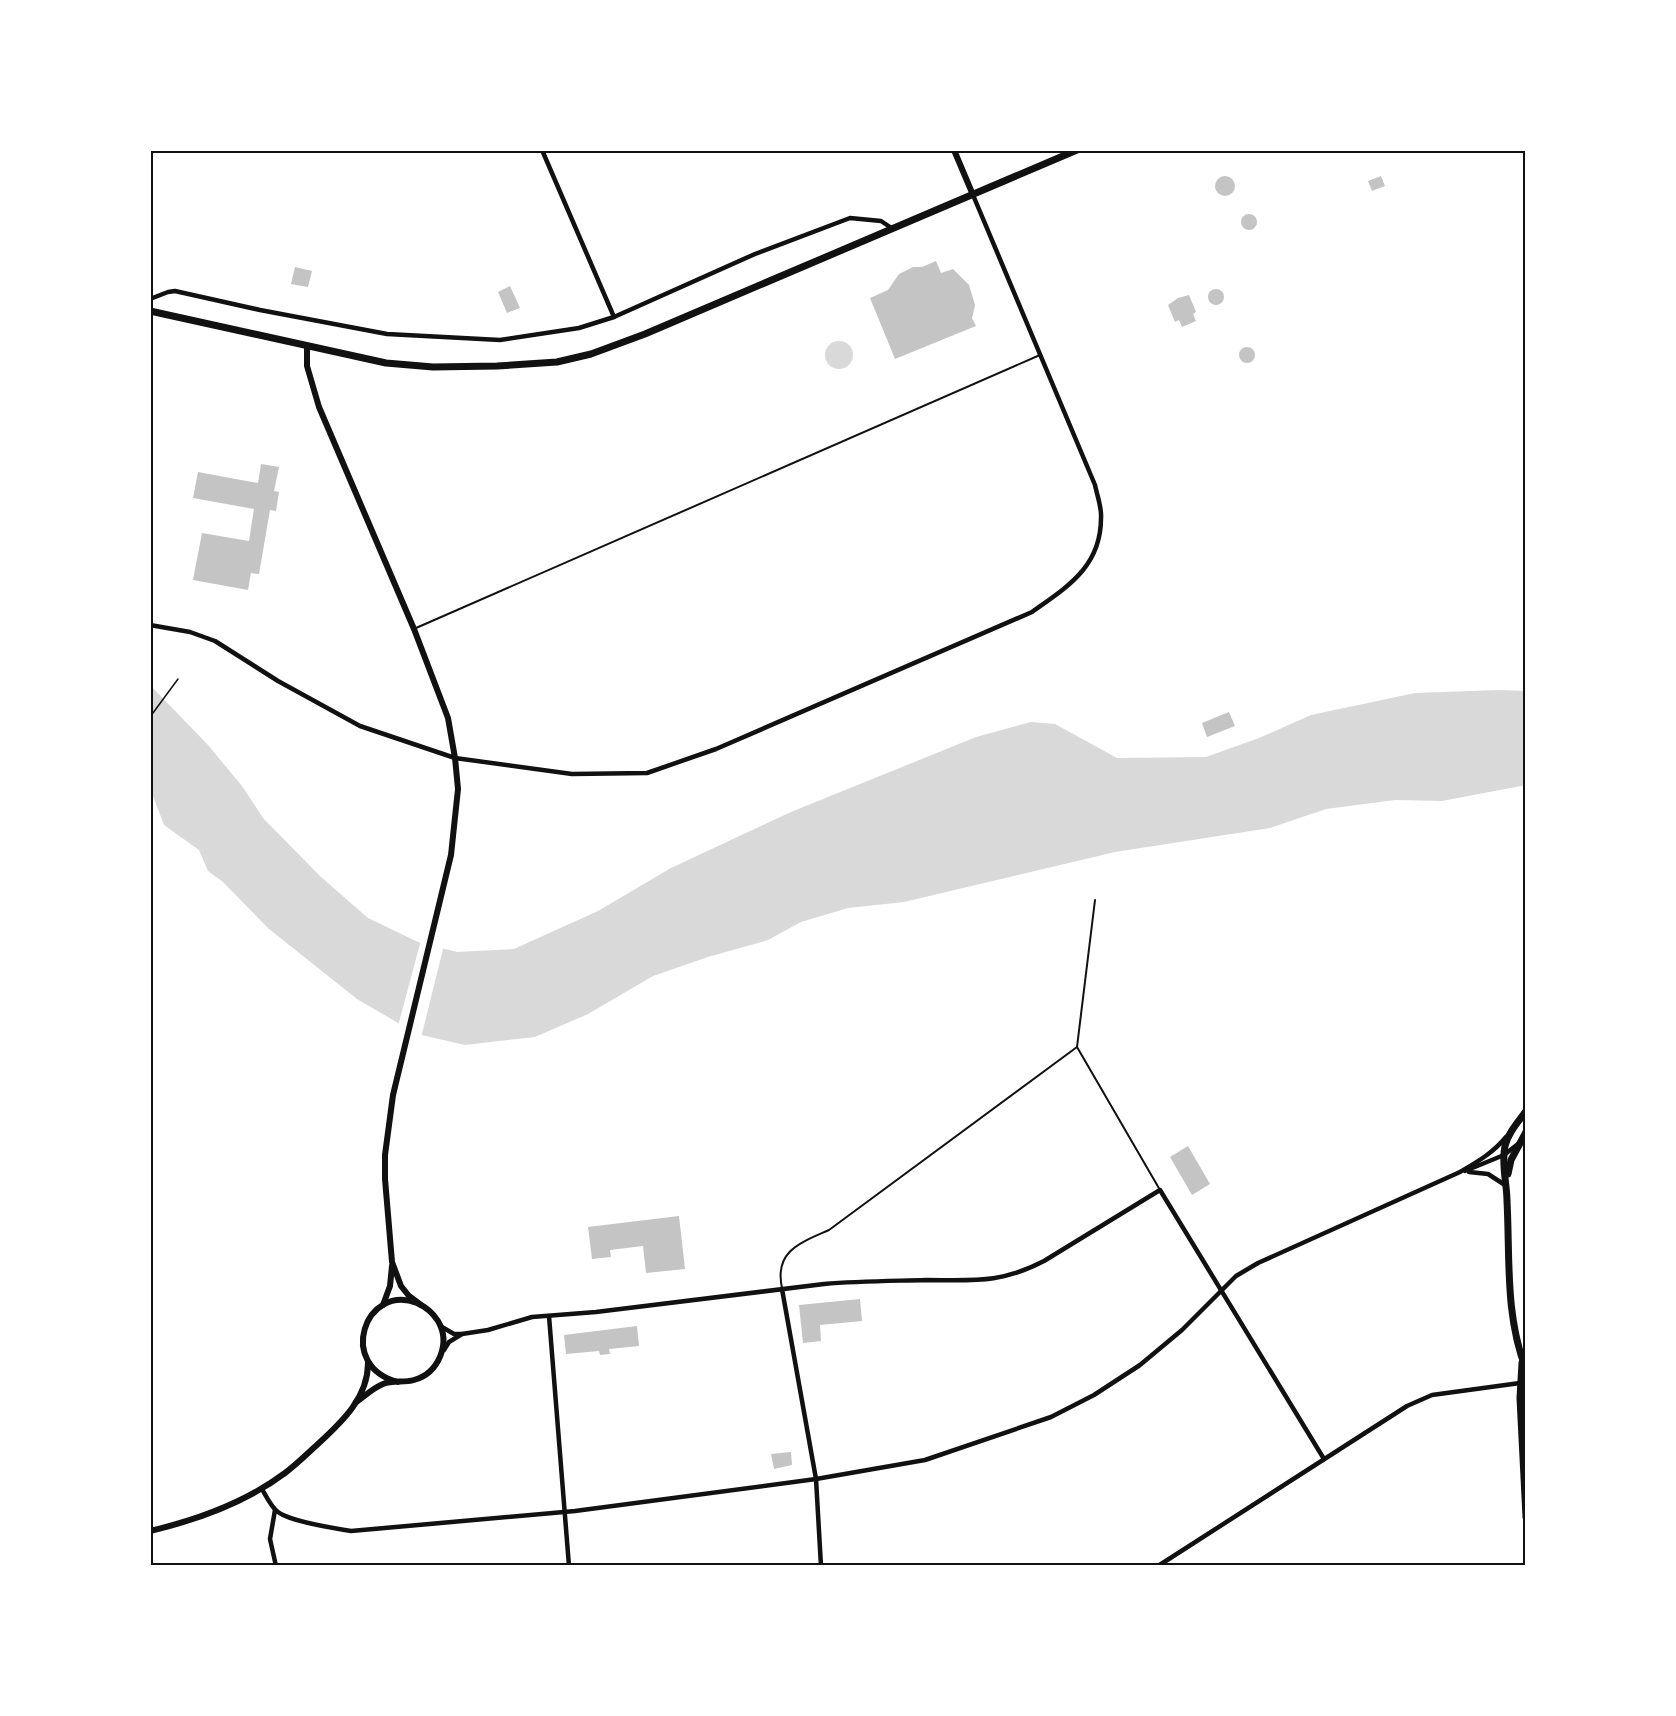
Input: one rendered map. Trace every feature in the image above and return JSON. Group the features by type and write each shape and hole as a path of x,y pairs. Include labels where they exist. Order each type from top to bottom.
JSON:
{"main road":[{"path":"150,311 386,363 433,367 557,362 609,349 1077,150"},
{"path":"1526,1111 1511,1131 1505,1145 1504,1155 1510,1291 1514,1327 1526,1369"},
{"path":"1507,1183 1511,1160 1526,1132"},
{"path":"1522,1358 1526,1516"}],"street":[{"path":"542,150 614,317"},
{"path":"150,625 190,632 215,641 278,681 360,726 456,758 561,774 647,773 716,749 1032,612 1071,585 1087,565 1095,550 1101,518 1095,485 954,150"},
{"path":"150,299 168,291 175,291 387,334 500,340 579,327 614,317 755,254 850,218 881,221 893,229"},
{"path":"306,346 307,366 319,407 414,629 448,718 456,758 458,789 451,855 435,929 393,1095 385,1155 392,1262 390,1286 387,1297 367,1322 362,1338 364,1354 368,1362 381,1375 398,1382"},
{"path":"262,1489 275,1510 282,1515 324,1527 351,1531 564,1512 816,1479 925,1460 1051,1417 1094,1395 1140,1365 1182,1330 1236,1276 1257,1263 1460,1172 1495,1149 1511,1131"},
{"path":"1460,1172 1472,1170 1504,1155 1518,1144"},
{"path":"1460,1172 1488,1174 1507,1183"},
{"path":"441,1327 454,1334 462,1334 488,1330 532,1317 596,1312 824,1284 860,1281 992,1280 1011,1275 1044,1261 1160,1190 1324,1459"},
{"path":"392,1262 401,1286 409,1296 431,1312 441,1327 442,1353"},
{"path":"782,1288 816,1479 821,1566"},
{"path":"377,1310 391,1302 398,1301 421,1305"},
{"path":"549,1316 569,1566"},
{"path":"356,1402 381,1385 407,1382 425,1376 449,1342 462,1334"},
{"path":"150,1531 199,1517 262,1489 285,1473 326,1437 356,1402 368,1379 368,1362"},
{"path":"1158,1566 1407,1406 1432,1395 1523,1383"},
{"path":"275,1510 270,1539 276,1566"}],"lane":[{"path":"414,629 1040,355"},
{"path":"1095,900 1077,1047 1160,1190"},
{"path":"782,1288 779,1275 784,1258 795,1245 829,1230 1077,1047"}],"path":[{"path":"150,717 178,678"}],"shaded area":[{"path":"839,341 849,345 853,355 849,365 839,369 829,365 825,355 829,345"},
{"path":"150,685 208,745 242,786 263,818 321,877 368,918 418,942 457,952 514,949 598,911 671,868 791,812 976,737 1031,722 1055,724 1117,758 1206,757 1259,738 1311,715 1415,693 1526,691 1526,785 1442,801 1395,800 1326,809 1270,828 1115,852 904,902 848,908 801,922 768,940 653,976 588,1014 535,1037 465,1045 417,1034 357,999 269,929 223,882 208,871 199,850 164,825 150,788"}],"pier":[{"path":"421,940 444,945 421,1038 398,1026"}],"building":[{"path":"1225,176 1232,179 1235,186 1232,193 1225,196 1218,193 1215,186 1218,179"},
{"path":"1381,176 1385,186 1372,191 1368,181"},
{"path":"1246,214 1252,214 1257,222 1255,228 1246,230 1241,225 1241,219"},
{"path":"936,261 941,273 953,269 969,285 975,305 972,318 976,326 895,359 870,298 888,290 899,274 913,267 922,267"},
{"path":"295,267 312,271 308,287 291,284"},
{"path":"510,286 520,308 507,313 498,292"},
{"path":"1216,289 1222,291 1224,297 1222,303 1216,305 1210,303 1208,297 1210,291"},
{"path":"1189,295 1196,312 1193,314 1196,321 1182,327 1179,320 1175,322 1168,305 1178,298"},
{"path":"1247,347 1255,355 1247,363 1239,355"},
{"path":"261,464 279,467 274,491 279,492 276,511 270,510 259,574 251,573 248,590 193,580 202,533 249,541 254,509 193,498 198,472 258,483"},
{"path":"1229,712 1235,726 1207,737 1202,723"},
{"path":"1188,1146 1210,1184 1192,1195 1170,1157"},
{"path":"679,1216 685,1269 646,1273 643,1246 610,1250 611,1257 592,1259 588,1227"},
{"path":"860,1299 862,1321 820,1325 821,1341 803,1343 799,1305"},
{"path":"637,1326 639,1346 609,1349 610,1354 600,1355 599,1351 566,1354 564,1335"},
{"path":"791,1452 792,1465 774,1469 771,1454"}]}
